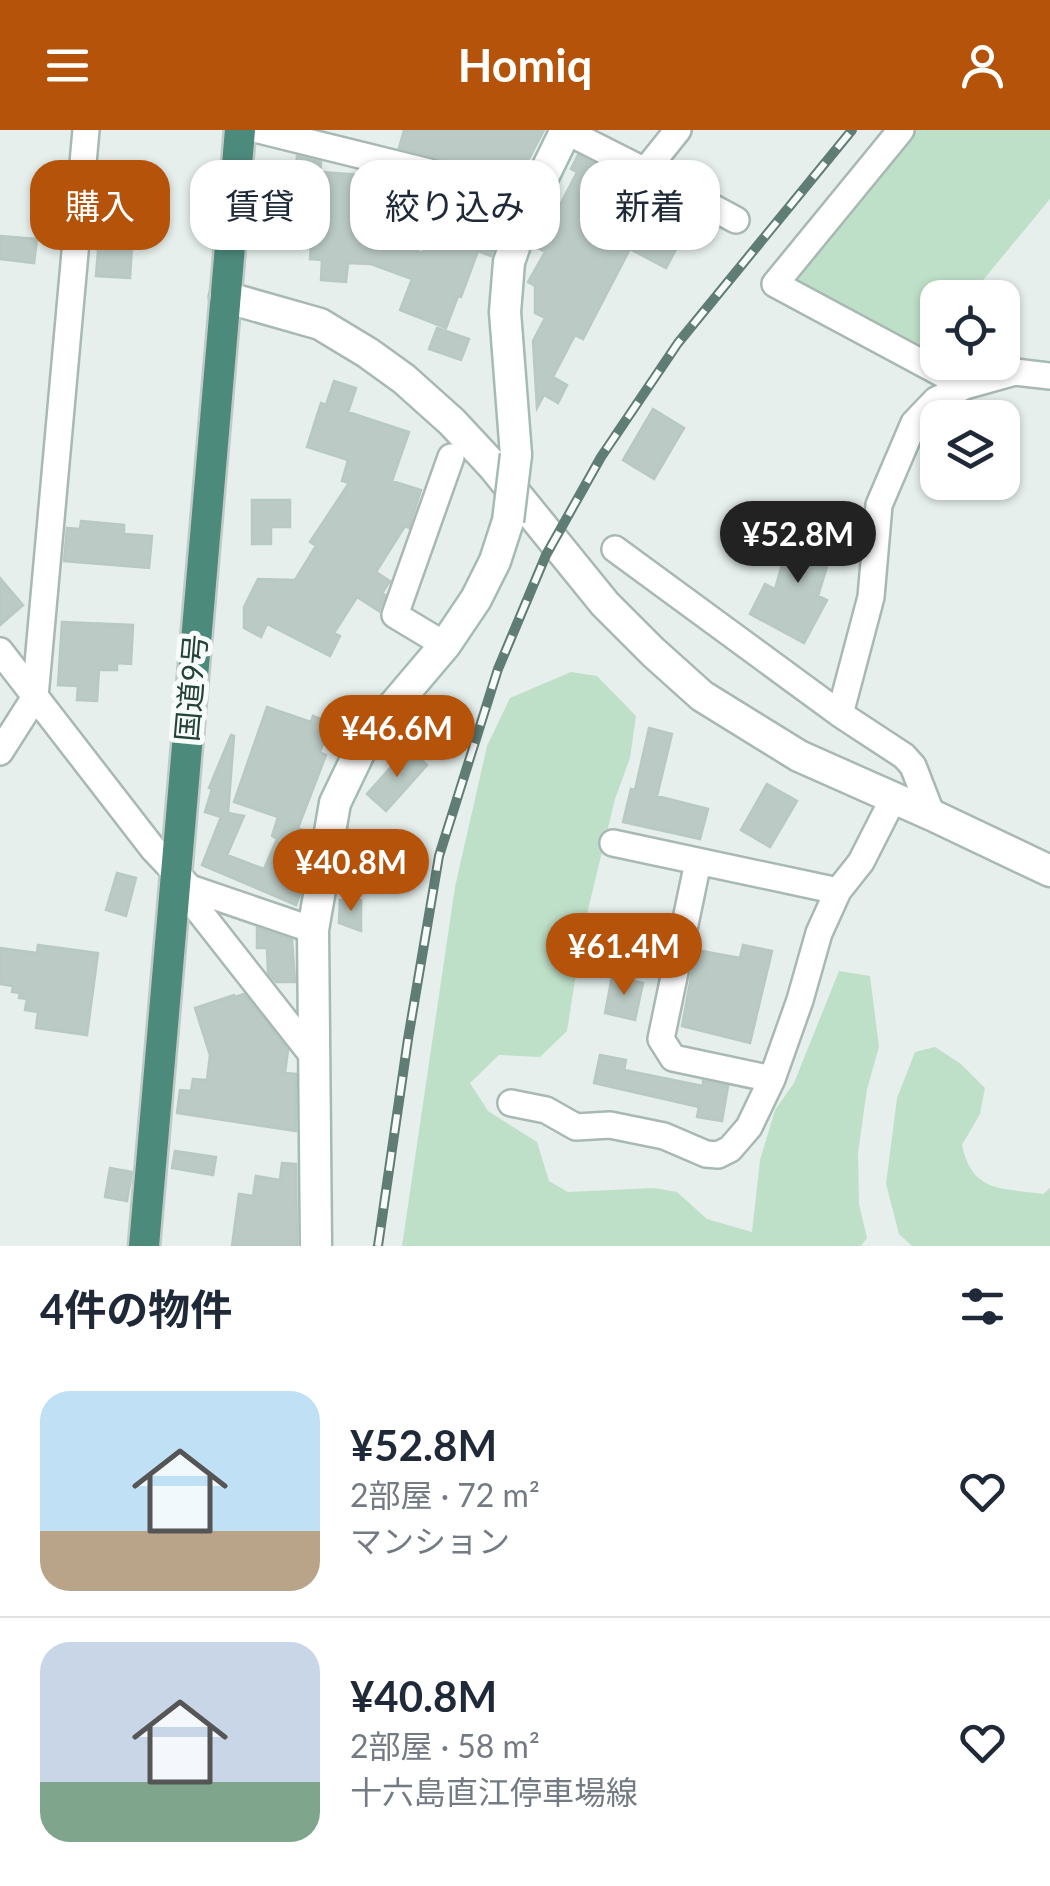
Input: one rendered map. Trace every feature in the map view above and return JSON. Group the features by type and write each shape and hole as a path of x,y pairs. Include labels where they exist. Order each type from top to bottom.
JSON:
{"highway":[{"name":"国道9号","path":"144,1246 184,881 240,130"}],"main road":[{"path":"552,160 566,131"},
{"path":"316,1246 313,930 335,803 359,753 476,599 508,521 516,455 505,312 513,250"},
{"path":"225,297 320,324 404,379 493,466 605,604 702,696 800,756 1050,871"}],"street":[{"path":"0,752 36,697 86,130"},
{"path":"258,130 380,160"},
{"path":"654,160 678,130"},
{"path":"900,130 775,284 965,386"},
{"path":"566,131 623,160"},
{"path":"720,211 736,220"},
{"path":"840,714 871,597 879,505 914,423 936,400 965,386 1016,372 1050,376"},
{"path":"444,644 394,616 450,457"},
{"path":"615,549 856,726 904,756 913,766 932,815"},
{"path":"0,651 154,850 184,881 192,902 313,1056"},
{"path":"512,1103 546,1110 576,1127 610,1125 664,1136 706,1154 718,1155 730,1149 749,1128 772,1079 819,934 838,891 861,862 893,799"},
{"path":"613,843 838,891"},
{"path":"698,862 661,1039 673,1058 772,1079"},
{"path":"184,881 313,930"}],"green space":[{"path":"912,130 1050,130 1050,199 983,280 920,280 920,348 799,287 797,271"},
{"path":"571,672 597,676 636,716 630,758 615,799 583,930 567,1031 540,1057 499,1055 470,1083 488,1111 537,1142 549,1181 568,1192 654,1188 677,1192 707,1219 752,1232 760,1160 775,1110 794,1083 839,971 870,976 879,1047 867,1089 858,1153 859,1204 867,1238 861,1246 402,1246 455,887 487,746 510,698"},
{"path":"935,1047 961,1064 985,1088 980,1114 962,1145 973,1172 1002,1189 1043,1194 1050,1188 1050,1246 912,1246 899,1234 886,1184 897,1098 915,1052"}],"building":[{"path":"404,130 544,130 528,160 443,160 399,148"},
{"path":"578,155 588,160 580,160 580,250 629,250 583,339 575,335 553,377 567,385 558,403 544,395 537,408 533,341 545,318 535,313 535,286 528,282 545,252 542,250 560,250 560,205 577,172 571,169"},
{"path":"330,173 350,174 350,250 493,250 491,256 478,251 446,328 400,310 412,279 371,264 348,263 346,282 321,280 322,260 310,259 311,250 330,250"},
{"path":"0,236 30,238 30,250 36,250 34,263 0,259"},
{"path":"98,250 132,250 130,278 96,276"},
{"path":"632,250 676,250 666,268"},
{"path":"437,328 469,339 461,360 429,349"},
{"path":"334,381 356,388 348,412 409,432 392,481 421,490 409,528 405,526 376,572 390,581 382,593 385,595 379,611 357,597 334,633 340,636 330,656 267,624 261,637 244,628 244,607 258,579 295,580 316,546 310,542 349,483 342,481 348,460 307,447 321,403 326,405"},
{"path":"653,409 684,428 654,479 623,460"},
{"path":"252,500 290,500 290,527 271,527 271,544 252,544"},
{"path":"81,521 124,525 124,534 152,536 149,568 64,561 67,528 80,529"},
{"path":"810,526 837,534 818,596 827,600 804,643 750,614 765,584 775,589 790,537 805,542"},
{"path":"0,578 23,605 0,625"},
{"path":"62,622 133,625 131,664 117,663 117,670 99,670 97,701 77,700 78,686 58,685"},
{"path":"267,707 311,722 313,716 331,723 320,752 326,755 298,828 311,833 296,905 202,865 221,817 205,812 212,789 209,788 231,735 234,736 228,813 244,816 227,855 264,869 277,839 272,836 278,817 234,802"},
{"path":"649,728 672,734 657,796 708,809 700,839 623,822 631,789 635,790"},
{"path":"408,748 427,765 386,811 367,794"},
{"path":"767,784 797,801 770,847 741,830"},
{"path":"117,873 136,878 126,916 106,910"},
{"path":"340,900 361,900 361,931 339,923"},
{"path":"257,928 292,940 295,982 276,982 268,973 267,948 257,948"},
{"path":"38,945 98,953 87,1035 36,1028 38,1012 25,1010 27,999 12,992 13,986 0,984 0,948 37,953"},
{"path":"743,945 772,951 750,1043 682,1026 696,950 740,958"},
{"path":"612,977 643,983 635,1020 605,1013"},
{"path":"244,994 288,1050 285,1073 296,1074 296,1131 177,1113 180,1090 191,1091 193,1079 207,1080 210,1055 195,1008"},
{"path":"600,1055 626,1060 624,1070 703,1086 703,1081 728,1086 722,1121 697,1117 699,1107 594,1083"},
{"path":"175,1151 216,1157 213,1175 172,1168"},
{"path":"282,1163 296,1164 297,1246 232,1246 239,1194 253,1196 256,1176 280,1180"},
{"path":"110,1168 132,1172 127,1201 105,1197"}],"railway":[{"path":"378,1246 439,856 498,669 546,555 601,457 678,343 852,130"}]}
